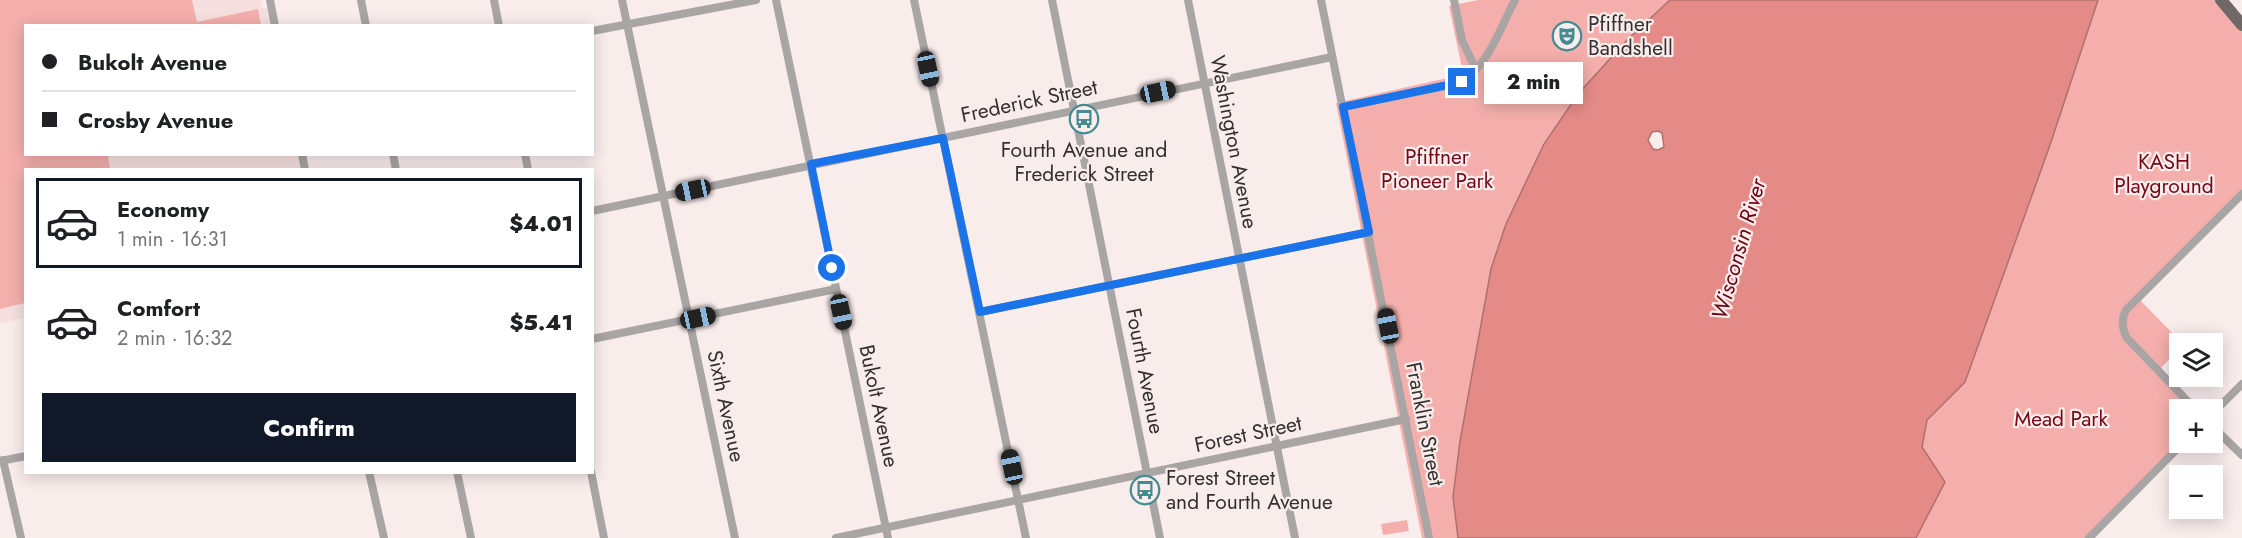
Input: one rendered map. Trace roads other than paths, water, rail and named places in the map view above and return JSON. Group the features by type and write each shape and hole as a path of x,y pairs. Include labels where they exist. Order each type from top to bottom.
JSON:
{"main road":[{"path":"2221,0 2242,25"}],"street":[{"path":"270,0 275,24"},
{"path":"361,0 366,24"},
{"path":"494,0 499,24"},
{"name":"Sixth Avenue","path":"622,0 735,538"},
{"path":"594,31 756,0"},
{"name":"Bukolt Avenue","path":"776,0 888,538"},
{"path":"914,0 1026,538"},
{"name":"Fourth Avenue","path":"1052,0 1160,538"},
{"name":"Washington Avenue","path":"1188,0 1294,538"},
{"name":"Franklin Street","path":"1321,0 1429,538"},
{"path":"1454,0 1462,40 1476,70"},
{"path":"1343,107 1455,84 1470,77 1515,0"},
{"name":"Frederick Street","path":"594,211 1332,57"},
{"path":"2185,399 2126,337 2122,323 2126,310 2242,194"},
{"path":"980,312 1369,232"},
{"path":"594,339 836,289"},
{"path":"2223,403 2242,384"},
{"name":"Forest Street","path":"836,538 1406,419"},
{"path":"2223,437 2242,455"},
{"path":"2089,538 2173,453"},
{"path":"21,538 2,460 24,456"},
{"path":"369,474 384,538"},
{"path":"457,474 471,538"},
{"path":"591,474 604,538"}],"water":[{"name":"Wisconsin River","path":"1670,0 2098,0 2050,145 1965,382 1927,420 1922,447 1945,482 1916,538 1458,538 1453,497 1460,441 1491,269 1506,224 1544,144 1578,94 1628,39","holes":["1652,132 1662,133 1664,147 1658,150 1653,149 1648,140"]}],"place":[{"name":"Pfiffner Bandshell","path":"1567,36"},
{"name":"Fourth Avenue and Frederick Street","path":"1084,119"},
{"name":"Forest Street and Fourth Avenue","path":"1145,490"}],"park label":[{"name":"Pfiffner Pioneer Park","path":"1437,169"},
{"name":"KASH Playground","path":"2164,174"},
{"name":"Mead Park","path":"2061,419"}]}
